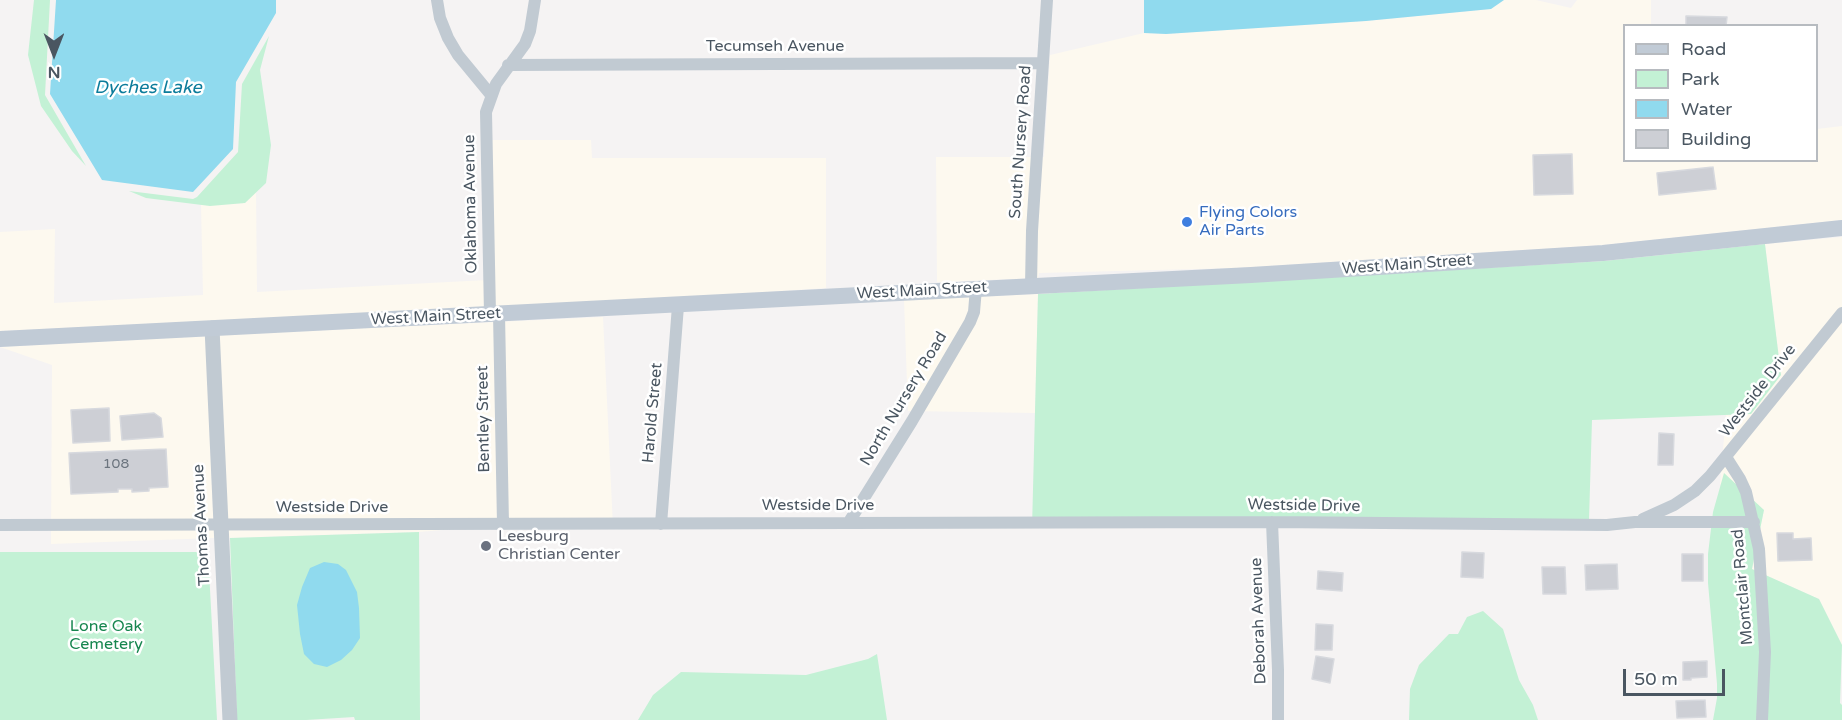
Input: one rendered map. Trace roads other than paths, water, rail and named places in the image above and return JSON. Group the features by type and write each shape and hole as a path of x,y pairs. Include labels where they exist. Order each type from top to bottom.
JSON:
{"main road":[{"name":"West Main Street","path":"0,339 1251,275 1603,253 1842,228"}],"street":[{"path":"437,0 440,18 448,38 490,95 508,64 525,44 530,31 535,0"},
{"name":"South Nursery Road","path":"1031,286 1032,231 1047,0"},
{"name":"Tecumseh Avenue","path":"508,64 1043,63"},
{"name":"Oklahoma Avenue","path":"490,95 486,112 494,314"},
{"name":"North Nursery Road","path":"849,522 912,421 970,321 974,312 976,288"},
{"name":"Harold Street","path":"661,524 678,306"},
{"name":"Westside Drive","path":"1635,522 1656,515 1695,491 1726,457 1842,313"},
{"name":"Bentley Street","path":"494,314 503,524"},
{"name":"Thomas Avenue","path":"212,328 230,720"},
{"name":"Montclair Road","path":"1726,457 1740,478 1754,522 1759,549 1765,652 1762,720"},
{"name":"Westside Drive","path":"0,525 849,522 1606,525 1635,522 1754,522"},
{"name":"Deborah Avenue","path":"1272,522 1278,720"}],"water":[{"name":"Dyches Lake","path":"56,0 276,0 276,13 236,82 233,149 193,192 102,180 50,94"},
{"path":"1144,0 1504,0 1491,9 1366,21 1166,34 1144,33"},
{"path":"324,562 338,564 346,570 357,592 360,638 341,660 327,667 314,664 304,654 297,605 310,568"}],"place":[{"name":"Flying Colors Air Parts","path":"1187,222"},
{"name":"Leesburg Christian Center","path":"486,546"}],"park label":[{"name":"Lone Oak Cemetery","path":"106,636"}]}
